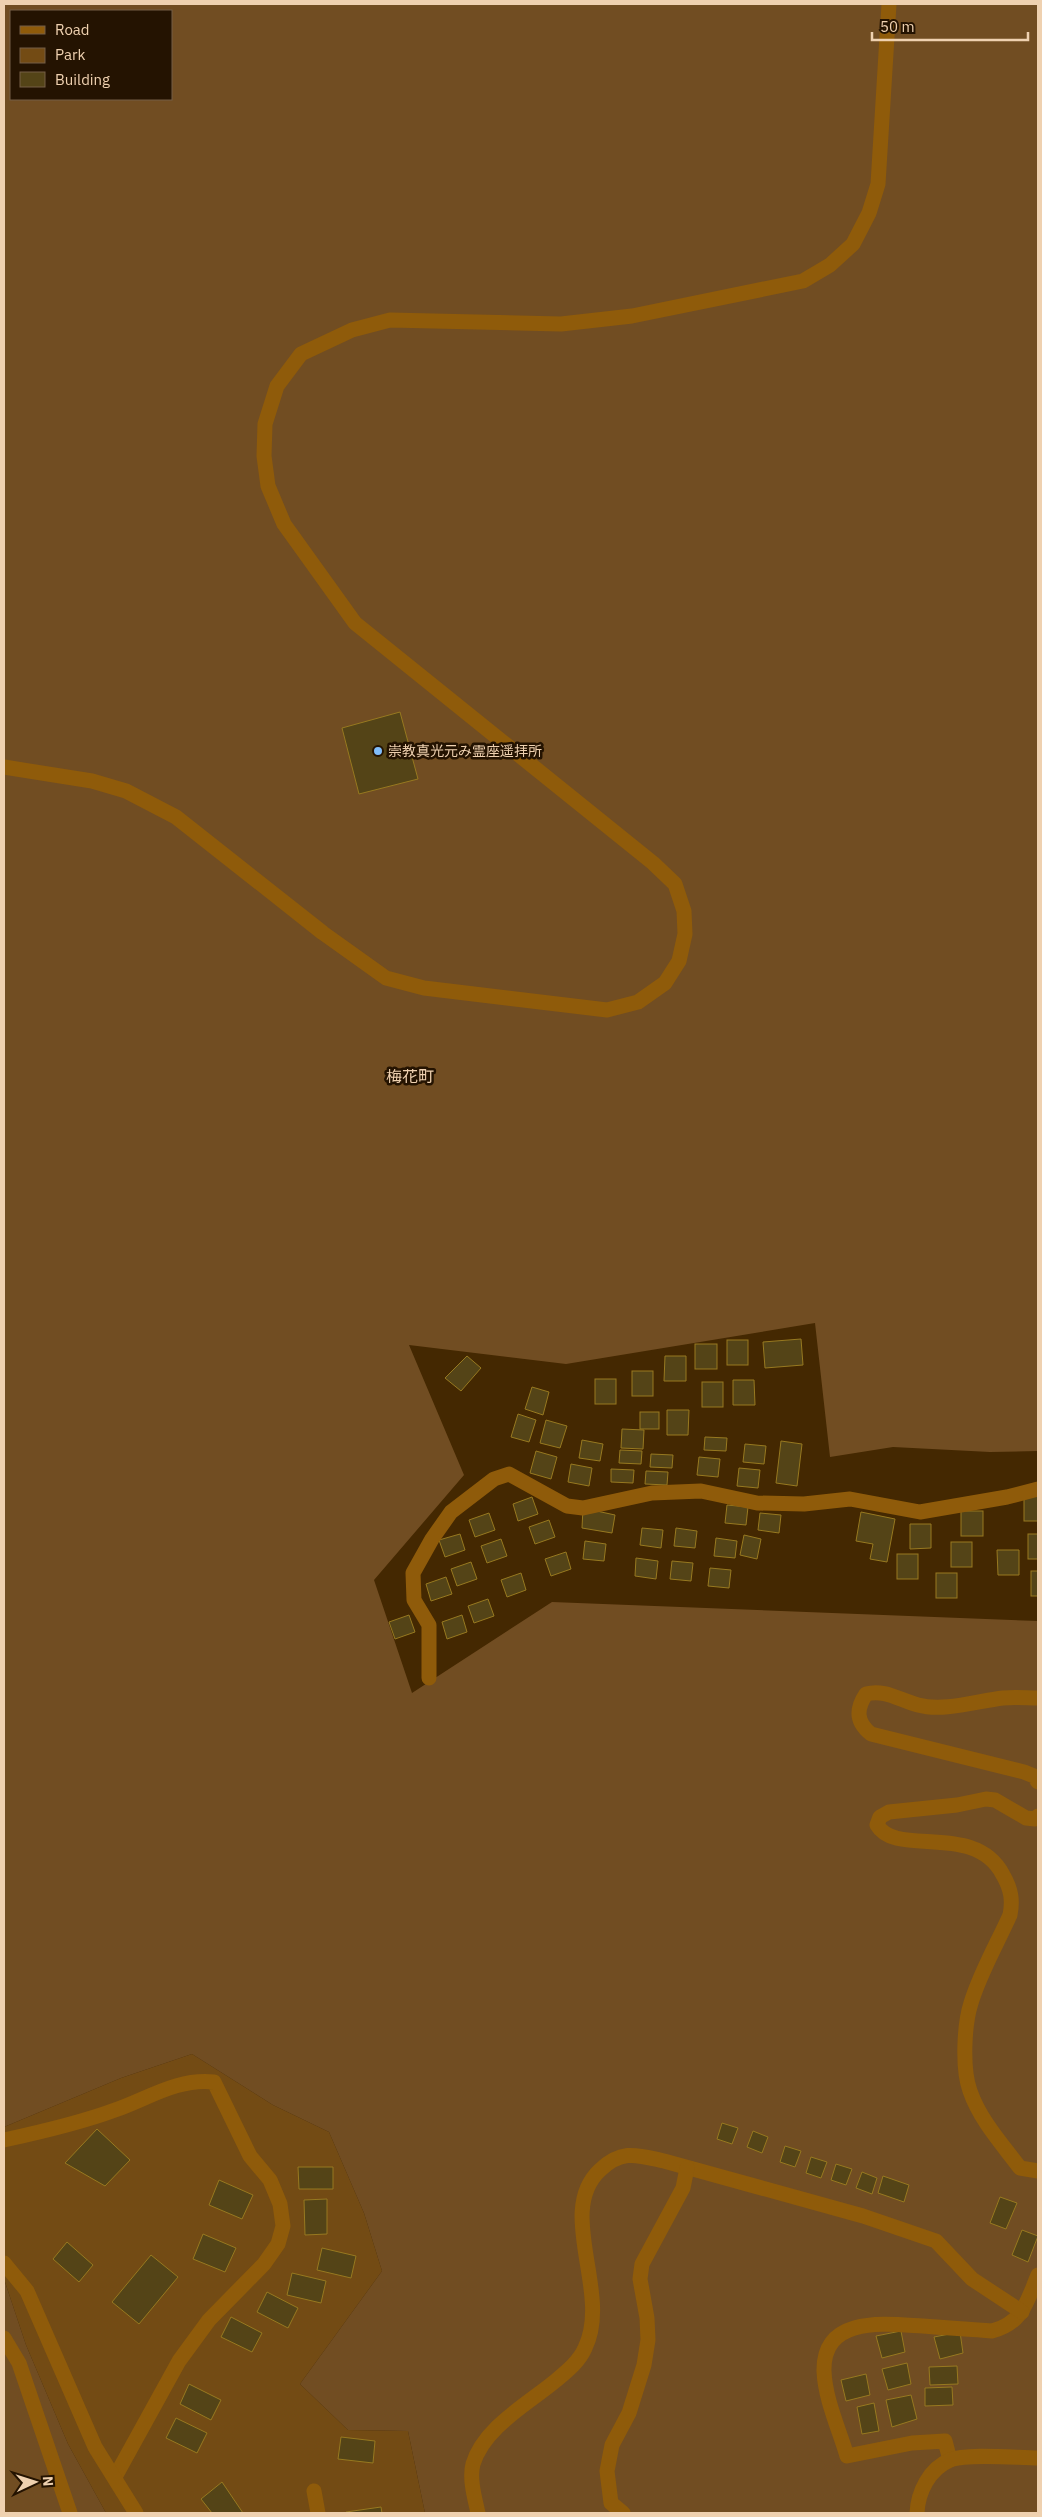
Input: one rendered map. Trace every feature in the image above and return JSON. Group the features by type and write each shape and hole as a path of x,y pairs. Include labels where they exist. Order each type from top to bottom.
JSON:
{"street":[{"path":"4,767 92,782 126,790 176,817 323,933 386,978 424,988 607,1010 638,1002 665,982 680,962 685,934 684,911 676,884 653,863 355,623 284,524 268,486 264,456 265,424 278,386 301,354 352,330 390,320 561,324 632,316 803,281 830,265 853,244 869,214 878,184 889,4"},
{"path":"429,1678 429,1625 414,1600 413,1574 432,1539 451,1512 494,1479 510,1474 567,1506 583,1508 652,1493 702,1491 757,1503 804,1504 850,1499 920,1512 1007,1497 1038,1489"},
{"path":"1038,1698 1005,1698 960,1704 919,1706 884,1693 875,1692 866,1694 859,1705 858,1716 863,1727 871,1734 1024,1772 1034,1776 1038,1782"},
{"path":"1038,1816 1035,1819 1026,1818 995,1800 986,1799 957,1805 889,1812 880,1817 877,1825 881,1831 888,1835 919,1841 958,1843 976,1849 993,1860 1009,1885 1012,1902 1010,1915 970,2004 964,2053 970,2090 984,2120 1020,2168 1038,2171"},
{"path":"4,2140 115,2110 180,2083 202,2080 214,2082 250,2156 270,2180 280,2204 283,2226 278,2244 264,2264 209,2320 179,2361 115,2477"},
{"path":"478,2513 472,2466 483,2442 565,2373 585,2348 592,2318 593,2294 582,2212 583,2196 590,2179 608,2162 621,2156 640,2156 688,2168 864,2216 936,2241 972,2280 1022,2312"},
{"path":"622,2513 611,2503 607,2471 612,2445 629,2413 644,2365 648,2333 640,2279 642,2264 683,2188 688,2168"},
{"path":"4,2263 26,2291 95,2448 136,2513"},
{"path":"950,2460 945,2440 912,2443 847,2456 830,2402 824,2372 826,2357 831,2344 839,2334 872,2323 992,2330 1005,2327 1022,2312 1038,2275"},
{"path":"4,2338 19,2363 70,2513"},
{"path":"917,2513 918,2500 925,2484 936,2470 950,2460 963,2458 1038,2458"},
{"path":"314,2491 318,2513"}],"green space":[{"path":"192,2054 273,2105 329,2132 364,2213 382,2271 300,2384 348,2430 408,2431 425,2513 106,2513 68,2444 26,2345 4,2279 4,2127 121,2078"}],"shaded area":[{"path":"4,4 1038,4 1038,1451 990,1452 893,1447 830,1457 815,1323 566,1364 409,1345 464,1475 374,1580 412,1693 552,1602 1038,1621 1038,2513 425,2513 408,2431 348,2430 300,2384 382,2271 364,2213 329,2132 273,2105 192,2054 121,2078 4,2127"},
{"path":"4,2279 26,2345 68,2444 106,2513 4,2513"}],"building":[{"path":"400,712 418,779 359,794 342,728"},
{"path":"801,1339 803,1365 765,1368 763,1342"},
{"path":"727,1340 748,1340 748,1365 727,1365"},
{"path":"695,1344 717,1344 717,1369 695,1369"},
{"path":"467,1356 481,1368 461,1391 445,1378"},
{"path":"665,1356 686,1356 686,1381 664,1381"},
{"path":"632,1371 653,1371 653,1396 632,1396"},
{"path":"595,1379 616,1379 616,1404 595,1404"},
{"path":"733,1380 754,1380 755,1405 733,1405"},
{"path":"702,1382 723,1382 723,1407 702,1407"},
{"path":"532,1387 549,1392 543,1415 525,1409"},
{"path":"667,1410 689,1410 688,1435 667,1435"},
{"path":"640,1412 659,1412 659,1429 640,1429"},
{"path":"518,1414 536,1420 529,1442 511,1437"},
{"path":"546,1420 567,1426 560,1448 540,1443"},
{"path":"622,1429 644,1430 643,1449 621,1448"},
{"path":"705,1437 727,1438 726,1451 704,1450"},
{"path":"582,1440 603,1444 600,1461 579,1458"},
{"path":"781,1441 802,1444 797,1486 776,1483"},
{"path":"745,1444 766,1446 764,1464 743,1462"},
{"path":"620,1450 642,1451 641,1464 619,1463"},
{"path":"536,1451 557,1457 551,1479 530,1473"},
{"path":"651,1454 673,1455 672,1468 650,1467"},
{"path":"699,1457 720,1459 718,1477 697,1475"},
{"path":"571,1464 592,1468 589,1486 568,1482"},
{"path":"739,1468 760,1470 758,1488 737,1486"},
{"path":"611,1469 634,1470 633,1483 611,1482"},
{"path":"646,1471 668,1472 667,1485 645,1484"},
{"path":"1024,1496 1038,1496 1038,1521 1024,1521"},
{"path":"532,1497 538,1514 518,1521 513,1504"},
{"path":"727,1505 748,1507 746,1525 725,1523"},
{"path":"583,1508 615,1515 612,1533 582,1528"},
{"path":"961,1511 983,1511 983,1536 961,1536"},
{"path":"861,1512 895,1519 887,1562 870,1559 873,1544 856,1541"},
{"path":"489,1513 495,1530 475,1537 469,1520"},
{"path":"760,1513 781,1515 779,1533 758,1530"},
{"path":"549,1520 555,1537 535,1544 529,1527"},
{"path":"910,1524 931,1524 931,1548 910,1549"},
{"path":"642,1528 663,1530 661,1548 640,1545"},
{"path":"676,1528 697,1531 695,1548 674,1546"},
{"path":"460,1534 465,1550 445,1557 439,1540"},
{"path":"1028,1534 1038,1534 1038,1559 1028,1559"},
{"path":"744,1535 761,1539 757,1559 740,1555"},
{"path":"716,1538 737,1541 735,1558 714,1556"},
{"path":"501,1539 507,1556 487,1563 481,1546"},
{"path":"585,1541 606,1544 604,1561 583,1559"},
{"path":"951,1542 972,1542 972,1567 951,1567"},
{"path":"997,1550 1019,1550 1019,1575 998,1575"},
{"path":"566,1552 571,1569 551,1576 545,1559"},
{"path":"897,1554 918,1554 918,1579 897,1579"},
{"path":"636,1558 658,1561 656,1579 635,1576"},
{"path":"672,1561 693,1563 691,1581 670,1579"},
{"path":"471,1562 477,1579 457,1586 451,1569"},
{"path":"710,1568 731,1570 729,1588 708,1586"},
{"path":"1031,1571 1038,1571 1038,1596 1031,1596"},
{"path":"521,1573 526,1590 507,1597 501,1580"},
{"path":"936,1573 957,1573 957,1598 936,1598"},
{"path":"446,1577 452,1594 431,1601 426,1584"},
{"path":"488,1599 494,1616 474,1623 468,1606"},
{"path":"409,1615 415,1632 395,1639 389,1622"},
{"path":"462,1615 467,1632 447,1639 442,1622"},
{"path":"722,2123 738,2128 732,2144 717,2139"},
{"path":"97,2129 130,2160 105,2186 65,2163"},
{"path":"753,2131 768,2137 762,2153 747,2147"},
{"path":"785,2146 801,2151 795,2167 780,2162"},
{"path":"811,2157 827,2162 821,2178 806,2173"},
{"path":"836,2164 852,2169 846,2185 831,2180"},
{"path":"298,2167 333,2167 333,2189 299,2189"},
{"path":"862,2172 877,2178 872,2194 856,2188"},
{"path":"883,2176 909,2185 904,2202 878,2193"},
{"path":"219,2180 253,2195 242,2219 209,2205"},
{"path":"1000,2197 1017,2203 1006,2229 990,2223"},
{"path":"327,2199 327,2234 305,2235 304,2200"},
{"path":"1022,2230 1038,2236 1028,2262 1012,2255"},
{"path":"203,2234 236,2248 225,2272 193,2259"},
{"path":"67,2242 93,2265 79,2282 53,2259"},
{"path":"322,2248 356,2256 351,2278 317,2270"},
{"path":"151,2255 178,2277 139,2324 112,2302"},
{"path":"292,2273 326,2281 321,2303 287,2295"},
{"path":"267,2292 298,2308 288,2328 257,2312"},
{"path":"231,2317 262,2333 252,2352 221,2337"},
{"path":"901,2331 905,2352 882,2358 876,2336"},
{"path":"960,2332 963,2353 940,2359 934,2337"},
{"path":"907,2363 911,2384 888,2390 882,2369"},
{"path":"957,2366 958,2384 930,2385 929,2367"},
{"path":"866,2374 870,2395 846,2401 841,2380"},
{"path":"189,2384 221,2400 211,2420 180,2404"},
{"path":"952,2387 953,2405 925,2406 925,2388"},
{"path":"911,2395 917,2419 892,2427 886,2400"},
{"path":"874,2403 879,2431 862,2434 857,2407"},
{"path":"176,2418 207,2433 197,2453 166,2438"},
{"path":"341,2437 375,2441 373,2463 338,2459"},
{"path":"222,2482 243,2513 212,2513 201,2499"},
{"path":"381,2507 382,2513 346,2513 346,2512"}],"place":[{"name":"崇教真光元み霊座遥拝所","path":"378,751"}],"district":[{"name":"梅花町","path":"410,1076"}]}
